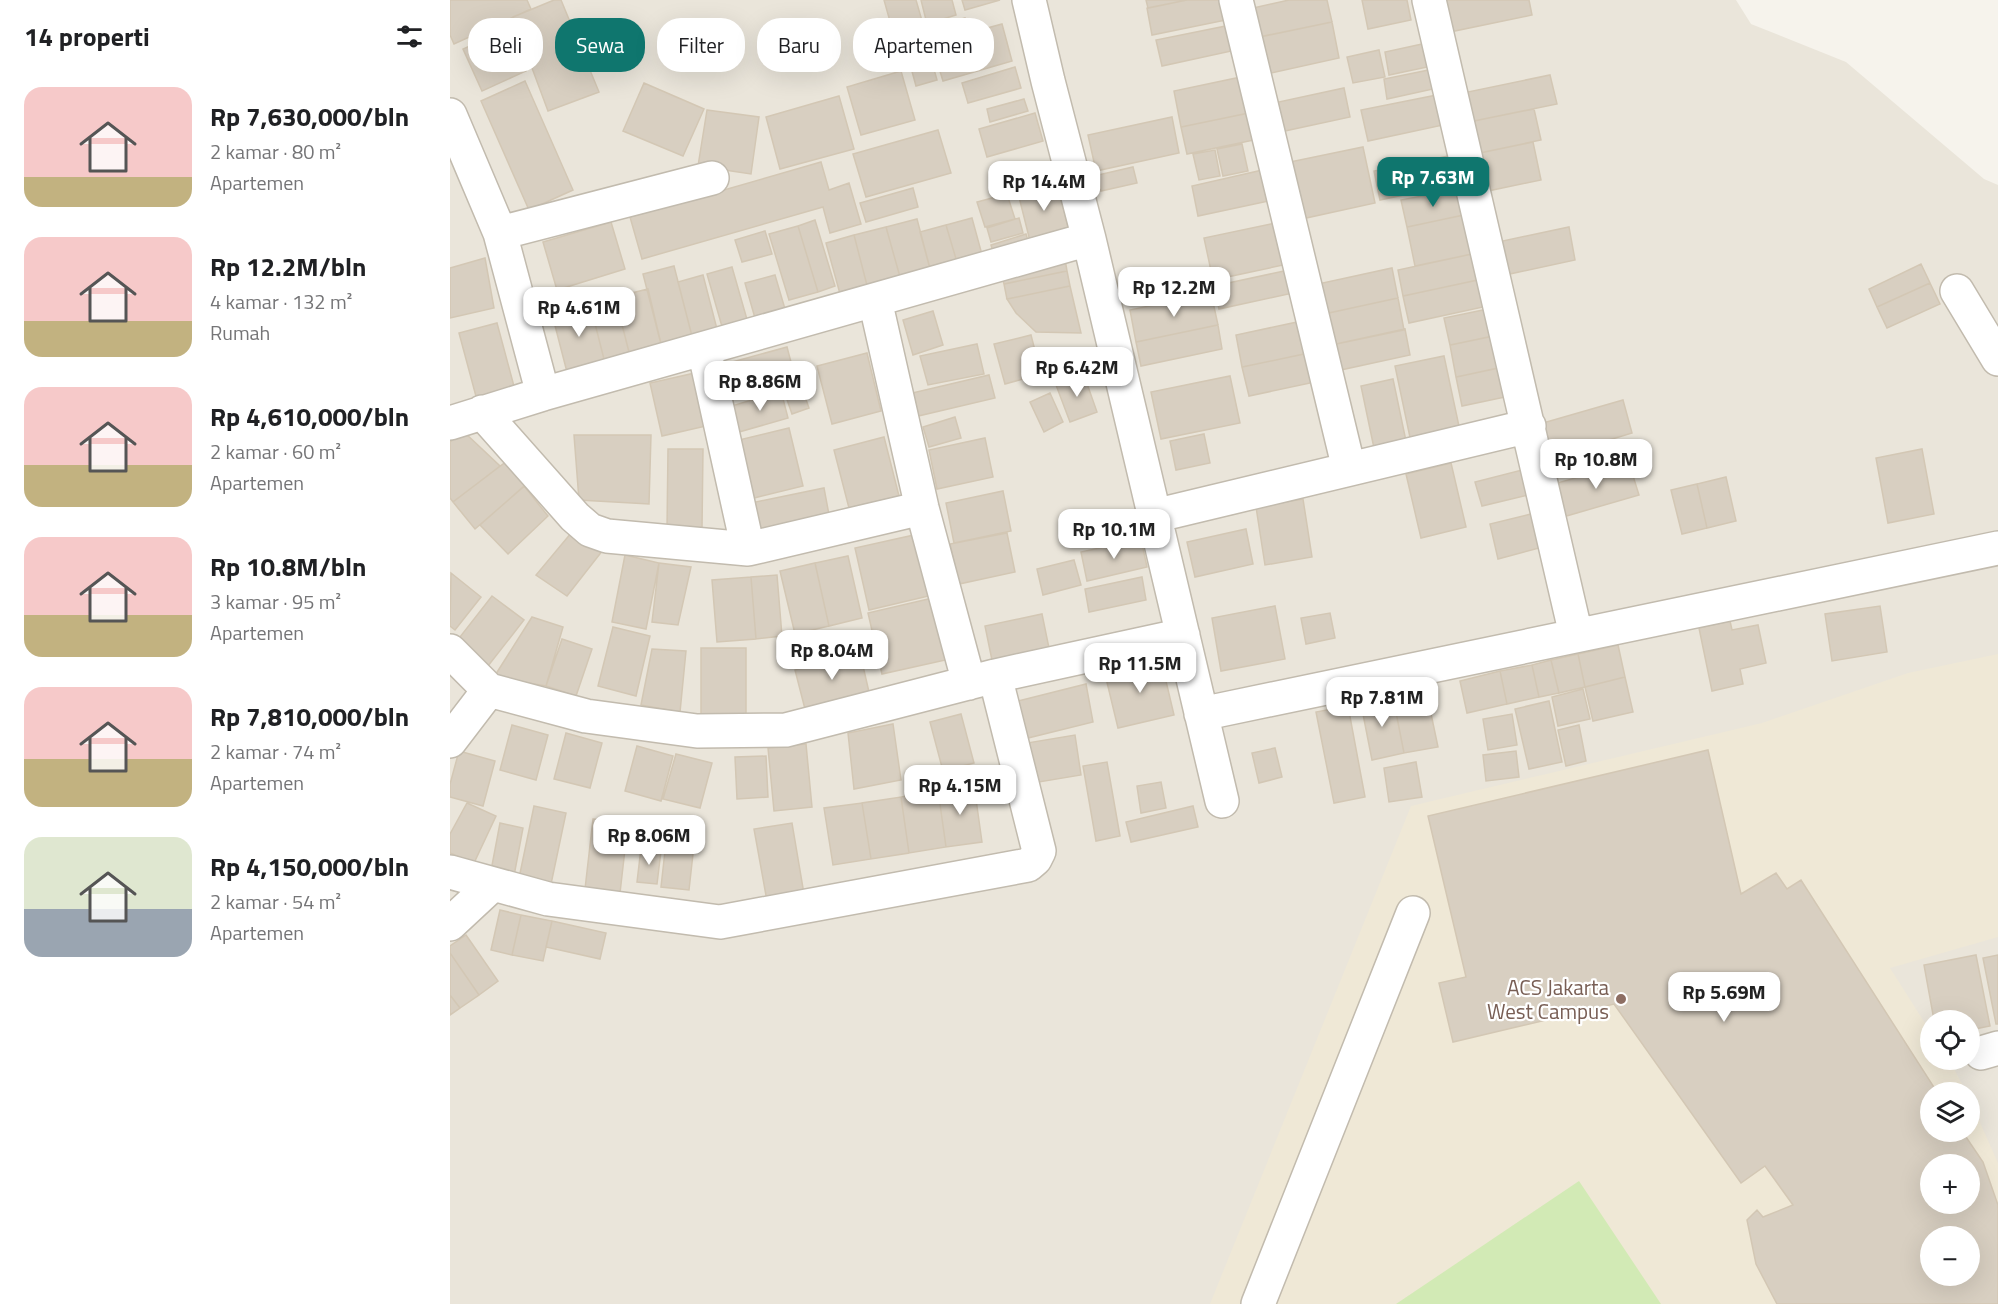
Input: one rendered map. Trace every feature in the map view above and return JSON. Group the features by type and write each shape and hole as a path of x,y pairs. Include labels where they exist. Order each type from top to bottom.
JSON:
{"street":[{"path":"1029,0 1089,239 1222,801"},
{"path":"1236,0 1349,470"},
{"path":"1429,0 1576,635"},
{"path":"450,115 500,233 543,394"},
{"path":"500,233 712,178"},
{"path":"450,423 543,394 1089,239"},
{"path":"1958,291 1998,359"},
{"path":"450,872 548,899 720,922 1028,865 1035,859 1039,851 922,508 875,300"},
{"path":"704,349 748,549"},
{"path":"482,412 575,517 590,530 607,536 748,549 922,508"},
{"path":"1154,516 1529,426"},
{"path":"1202,714 1998,548"},
{"path":"450,651 489,690 586,716 696,731 786,730 982,680 1183,635"},
{"path":"450,741 489,690"},
{"path":"450,924 493,884"},
{"path":"1258,1304 1413,913"}],"shaded area":[{"path":"450,0 1736,0 1751,24 1846,62 1984,179 1998,185 1998,1304 450,1304"},
{"name":"ACS Jakarta West Campus","path":"1998,654 1998,937 1890,968 1920,1015 1920,1070 1955,1070 1961,1082 1920,1082 1920,1142 1980,1142 1980,1122 1998,1163 1998,1304 1210,1304 1411,806 1762,723 1908,673"}],"green space":[{"path":"1579,1181 1661,1304 1396,1304"}],"building":[{"path":"450,0 527,0 531,9 511,18 468,18 468,38 454,44 450,35"},
{"path":"554,0 561,0 568,18 555,18 555,72 591,72 599,92 548,111 533,72 543,72 543,18 513,17"},
{"path":"884,0 916,0 921,18 889,18"},
{"path":"921,0 952,0 956,15 946,18 926,18"},
{"path":"962,0 1000,0 965,10"},
{"path":"1146,0 1187,0 1148,8"},
{"path":"1187,0 1227,0 1231,19 1152,35 1147,8"},
{"path":"1289,0 1327,0 1332,22 1259,37 1253,8"},
{"path":"1362,0 1407,0 1411,20 1368,29"},
{"path":"1438,0 1529,0 1532,15 1445,33"},
{"path":"1332,22 1339,58 1267,74 1260,37"},
{"path":"1002,24 1012,61 994,66 994,26"},
{"path":"1231,25 1236,50 1162,66 1156,40"},
{"path":"1427,43 1432,66 1389,75 1385,52"},
{"path":"468,47 468,60 463,49"},
{"path":"1379,50 1385,77 1353,83 1347,57"},
{"path":"1015,67 1021,88 968,103 962,83"},
{"path":"1429,70 1433,89 1387,99 1384,79"},
{"path":"473,72 524,72 482,91"},
{"path":"901,72 915,120 861,135 847,87"},
{"path":"912,72 935,72 937,80 916,86"},
{"path":"940,72 974,72 943,81"},
{"path":"1550,75 1557,104 1469,122 1463,93"},
{"path":"1241,77 1249,113 1181,127 1174,91"},
{"path":"525,81 573,190 529,210 481,101"},
{"path":"644,83 704,109 683,156 623,131"},
{"path":"1344,88 1350,117 1280,132 1274,103"},
{"path":"1437,95 1443,125 1368,141 1361,110"},
{"path":"839,96 854,149 780,169 766,117"},
{"path":"1024,99 1028,111 990,122 987,109"},
{"path":"1534,109 1541,140 1475,154 1469,122"},
{"path":"707,110 759,117 751,174 698,166"},
{"path":"1035,113 1043,141 987,157 979,129"},
{"path":"1249,113 1254,140 1187,154 1181,127"},
{"path":"1172,117 1179,153 1096,171 1088,135"},
{"path":"938,130 951,173 866,197 853,154"},
{"path":"1533,142 1541,180 1483,192 1475,154"},
{"path":"1242,144 1248,171 1223,176 1217,149"},
{"path":"1363,147 1375,203 1297,220 1285,163"},
{"path":"1215,150 1220,176 1199,180 1193,154"},
{"path":"1454,155 1460,183 1380,200 1374,171"},
{"path":"821,162 829,190 849,183 861,224 830,233 823,207 642,259 630,217"},
{"path":"1133,167 1137,183 1101,191 1098,175"},
{"path":"1267,169 1273,200 1198,216 1192,186"},
{"path":"1056,179 1070,235 1031,245 1017,189"},
{"path":"913,188 918,207 866,222 860,203"},
{"path":"1459,189 1464,215 1407,227 1401,200"},
{"path":"1007,194 1015,219 985,227 977,202"},
{"path":"1464,215 1472,254 1415,266 1407,227"},
{"path":"972,218 984,262 959,269 946,225"},
{"path":"1019,218 1023,233 991,242 987,228"},
{"path":"917,219 932,276 902,284 886,227"},
{"path":"815,220 835,286 818,292 798,226"},
{"path":"611,222 625,269 557,290 543,242"},
{"path":"1280,222 1288,264 1213,280 1204,238"},
{"path":"946,225 959,269 932,276 920,232"},
{"path":"798,226 818,292 789,300 769,234"},
{"path":"886,227 902,284 869,293 854,235"},
{"path":"1569,227 1575,260 1505,275 1498,242"},
{"path":"765,231 772,254 742,262 735,240"},
{"path":"1026,234 1031,251 996,262 991,245"},
{"path":"854,235 869,293 842,301 826,243"},
{"path":"1472,254 1478,280 1403,296 1398,270"},
{"path":"485,258 494,308 450,318 450,268"},
{"path":"1065,259 1067,271 1004,284 1001,272"},
{"path":"1921,264 1930,283 1877,307 1869,289"},
{"path":"674,266 693,340 662,348 643,274"},
{"path":"732,267 750,330 725,337 707,274"},
{"path":"1392,268 1398,298 1324,314 1318,284"},
{"path":"1289,270 1293,293 1219,309 1214,286"},
{"path":"1067,271 1070,286 1007,299 1004,284"},
{"path":"703,275 718,333 693,340 678,282"},
{"path":"775,275 785,309 755,318 745,283"},
{"path":"1478,280 1483,307 1409,323 1403,296"},
{"path":"1930,283 1940,304 1887,328 1877,307"},
{"path":"1070,286 1081,333 1036,332 1016,313 1007,299"},
{"path":"648,289 662,348 630,356 615,297"},
{"path":"1211,293 1218,325 1136,342 1130,310"},
{"path":"615,297 630,356 605,363 590,304"},
{"path":"1398,298 1404,330 1331,345 1324,314"},
{"path":"590,304 605,363 567,372 552,314"},
{"path":"1493,308 1499,335 1450,345 1444,318"},
{"path":"933,311 943,345 913,355 903,320"},
{"path":"1302,321 1309,353 1242,367 1236,335"},
{"path":"497,323 515,390 477,400 459,333"},
{"path":"1218,325 1222,349 1141,366 1136,342"},
{"path":"1405,329 1410,355 1336,371 1331,345"},
{"path":"1031,335 1041,374 1005,384 994,344"},
{"path":"1498,335 1504,367 1456,377 1450,345"},
{"path":"977,344 984,374 928,385 920,356"},
{"path":"787,347 796,381 723,401 714,367"},
{"path":"867,353 881,411 832,424 817,366"},
{"path":"1309,353 1315,382 1249,396 1242,367"},
{"path":"1444,356 1460,431 1411,442 1395,366"},
{"path":"1503,367 1510,396 1462,406 1456,377"},
{"path":"695,373 706,426 662,436 650,383"},
{"path":"989,375 995,398 914,417 908,394"},
{"path":"1084,375 1097,412 1070,422 1056,385"},
{"path":"1230,376 1240,423 1161,439 1151,392"},
{"path":"1393,379 1406,441 1374,448 1361,386"},
{"path":"801,385 809,408 792,414 784,391"},
{"path":"781,391 788,418 739,432 732,406"},
{"path":"1050,393 1063,422 1044,432 1030,402"},
{"path":"1623,400 1632,433 1553,457 1543,423"},
{"path":"955,417 961,438 929,447 923,427"},
{"path":"789,428 803,486 754,498 739,440"},
{"path":"464,432 500,466 453,502 450,498 450,442"},
{"path":"1204,434 1210,463 1176,470 1170,441"},
{"path":"574,435 651,435 649,504 579,500"},
{"path":"884,437 899,496 849,508 834,450"},
{"path":"985,438 993,477 937,489 929,450"},
{"path":"668,449 703,449 702,529 667,529"},
{"path":"1922,449 1934,514 1888,523 1876,458"},
{"path":"507,461 528,483 475,529 453,502"},
{"path":"1451,463 1466,527 1421,538 1406,474"},
{"path":"1629,463 1639,495 1563,517 1554,484"},
{"path":"1526,469 1532,494 1482,506 1475,482"},
{"path":"1726,477 1736,521 1707,528 1697,484"},
{"path":"1697,484 1707,528 1682,534 1671,490"},
{"path":"524,486 548,516 508,554 480,525"},
{"path":"824,488 830,520 753,535 746,504"},
{"path":"1003,491 1011,531 954,543 946,503"},
{"path":"1303,499 1312,557 1265,565 1256,507"},
{"path":"1531,514 1539,548 1498,559 1490,524"},
{"path":"1246,529 1253,564 1195,577 1187,542"},
{"path":"572,532 603,550 567,596 536,575"},
{"path":"923,533 937,594 869,610 855,548"},
{"path":"1007,533 1015,572 959,584 950,544"},
{"path":"1141,539 1147,567 1087,581 1081,552"},
{"path":"625,555 659,563 646,629 612,622"},
{"path":"848,556 862,618 829,626 815,563"},
{"path":"1074,560 1081,585 1043,595 1037,569"},
{"path":"659,563 691,567 678,625 652,622"},
{"path":"815,563 829,626 795,634 780,571"},
{"path":"451,573 481,597 455,630 450,626"},
{"path":"777,575 782,636 756,639 751,577"},
{"path":"751,577 756,639 717,642 712,580"},
{"path":"1142,577 1146,600 1089,612 1085,589"},
{"path":"492,596 524,620 488,666 456,642"},
{"path":"937,597 950,659 882,674 868,613"},
{"path":"1275,606 1285,659 1221,671 1212,618"},
{"path":"1880,606 1887,652 1832,661 1825,614"},
{"path":"1330,613 1335,638 1306,644 1301,618"},
{"path":"1042,614 1050,653 993,665 985,626"},
{"path":"532,617 563,627 546,686 494,677"},
{"path":"1730,621 1732,630 1758,625 1766,663 1740,669 1743,684 1712,691 1699,628"},
{"path":"613,627 650,636 636,696 598,686"},
{"path":"562,639 592,649 576,696 546,686"},
{"path":"1618,645 1625,677 1585,687 1578,654"},
{"path":"701,648 746,648 746,722 701,722"},
{"path":"652,649 686,651 680,712 641,705"},
{"path":"860,653 869,692 805,709 795,670"},
{"path":"1578,654 1585,687 1559,693 1551,660"},
{"path":"1161,660 1174,715 1118,728 1105,674"},
{"path":"1551,660 1559,693 1539,697 1532,665"},
{"path":"1532,665 1539,697 1507,704 1500,671"},
{"path":"1500,671 1507,704 1467,713 1460,681"},
{"path":"1625,677 1633,712 1593,721 1585,687"},
{"path":"1086,684 1093,722 1028,738 1018,701"},
{"path":"1583,689 1590,719 1558,726 1552,697"},
{"path":"1426,690 1438,747 1404,753 1393,697"},
{"path":"1393,697 1404,753 1372,760 1361,704"},
{"path":"1549,701 1562,762 1529,769 1515,709"},
{"path":"1348,706 1365,797 1334,803 1316,712"},
{"path":"961,714 974,763 943,771 930,722"},
{"path":"1512,714 1517,745 1488,750 1483,719"},
{"path":"893,724 901,780 854,789 848,733"},
{"path":"512,725 548,735 536,780 500,770"},
{"path":"1579,725 1586,761 1566,766 1558,730"},
{"path":"566,733 602,743 590,788 554,779"},
{"path":"1075,735 1081,775 1033,783 1027,743"},
{"path":"806,744 812,807 774,811 768,748"},
{"path":"637,746 673,756 661,801 625,791"},
{"path":"1275,748 1282,777 1259,783 1252,753"},
{"path":"1708,750 1741,894 1776,873 1787,889 1801,880 1920,1066 1920,1070 1923,1070 1931,1082 1920,1082 1920,1142 1969,1142 1978,1154 1920,1154 1920,1214 1980,1214 1980,1158 1983,1162 1998,1205 1998,1304 1777,1304 1756,1264 1747,1220 1757,1210 1763,1217 1793,1205 1765,1166 1741,1183 1614,1004 1453,1042 1439,983 1466,977 1428,816"},
{"path":"459,751 495,761 483,806 450,797 450,784"},
{"path":"1516,751 1519,777 1486,781 1483,755"},
{"path":"676,754 712,763 700,808 663,799"},
{"path":"766,756 768,797 737,799 735,757"},
{"path":"1107,762 1120,836 1096,841 1083,766"},
{"path":"1416,762 1422,797 1389,802 1384,768"},
{"path":"1161,782 1166,808 1141,813 1137,786"},
{"path":"974,785 982,842 946,847 938,790"},
{"path":"938,790 946,847 909,853 901,797"},
{"path":"901,797 909,853 871,859 862,803"},
{"path":"467,803 496,816 474,863 450,853 450,834"},
{"path":"862,803 871,859 833,865 824,808"},
{"path":"534,806 566,813 550,889 518,883"},
{"path":"1193,806 1198,827 1131,842 1126,822"},
{"path":"593,819 628,823 620,893 585,889"},
{"path":"500,823 523,828 513,881 490,876"},
{"path":"792,823 804,894 767,901 754,829"},
{"path":"667,833 695,836 689,890 661,887"},
{"path":"641,848 661,851 657,884 637,882"},
{"path":"500,910 521,915 512,955 491,950"},
{"path":"521,915 552,921 543,961 512,955"},
{"path":"552,921 606,933 600,959 546,947"},
{"path":"466,935 498,981 479,995 450,953 450,946"},
{"path":"450,953 479,995 460,1008 450,995"},
{"path":"1976,955 1990,1026 1980,1028 1980,1010 1932,1010 1924,965"},
{"path":"1998,955 1998,1024 1996,1024 1983,958"},
{"path":"450,995 460,1008 450,1015"}],"place":[{"name":"ACS Jakarta West Campus","path":"1621,999"}]}
